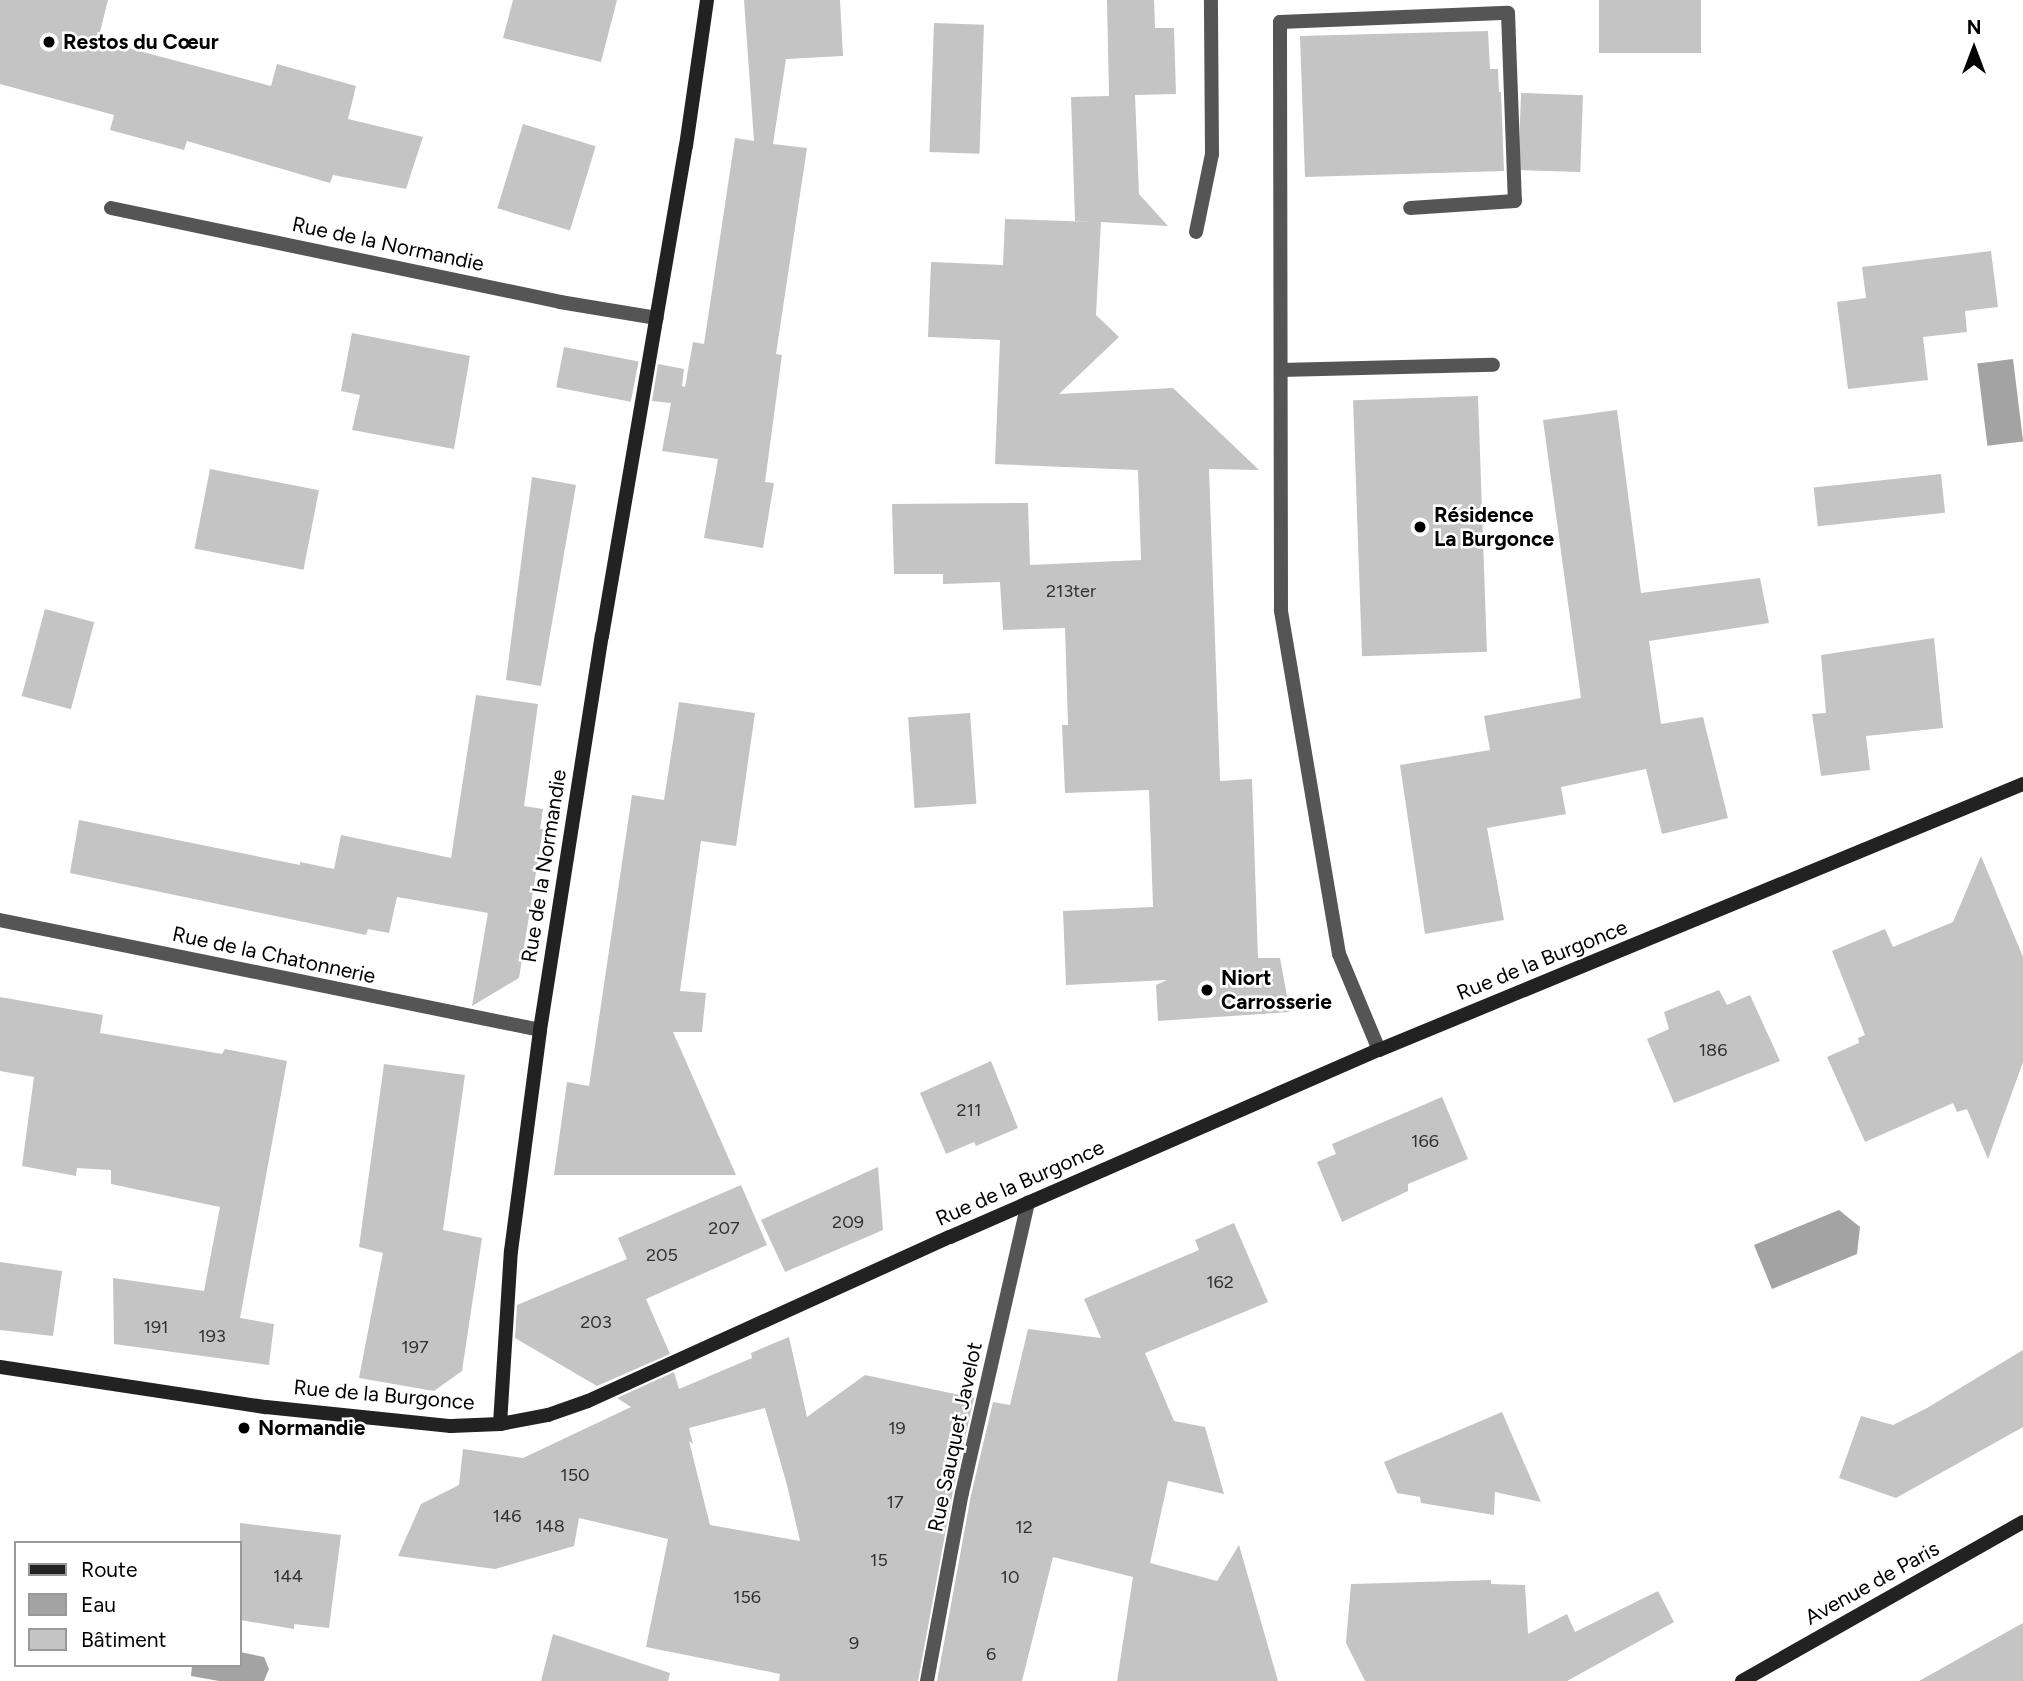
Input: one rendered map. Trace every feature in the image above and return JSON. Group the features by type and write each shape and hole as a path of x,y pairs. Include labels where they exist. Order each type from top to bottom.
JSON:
{"street":[{"name":"Rue de la Normandie","path":"500,1424 511,1251 540,1030 707,0"},
{"path":"1196,232 1212,154 1211,0"},
{"path":"1379,1050 1339,954 1282,610 1280,22 1508,13 1515,201 1410,208"},
{"name":"Rue de la Normandie","path":"111,208 560,302 657,318"},
{"path":"1281,370 1493,365"},
{"name":"Rue de la Burgonce","path":"0,1367 265,1407 451,1426 500,1424 548,1415 588,1401 1028,1202 1379,1050 2023,783"},
{"name":"Rue de la Chatonnerie","path":"0,920 540,1030"},
{"name":"Rue Sauquet Javelot","path":"928,1681 962,1493 1028,1202"},
{"name":"Avenue de Paris","path":"1742,1681 2023,1522"}],"water":[{"path":"2013,359 2023,441 1987,446 1977,363"},
{"path":"1839,1210 1860,1227 1857,1254 1772,1289 1754,1245"},
{"path":"242,1652 264,1657 269,1669 264,1681 219,1681 191,1676 192,1667 242,1667"}],"building":[{"path":"0,0 108,0 98,40 271,86 277,64 356,86 348,119 423,137 406,189 333,175 330,183 187,141 184,150 110,130 114,115 0,84"},
{"path":"513,0 617,0 601,62 503,38"},
{"path":"744,0 840,0 843,56 786,59 773,144 807,148 776,354 782,355 765,482 774,483 763,548 704,538 718,459 662,451 671,403 652,401 658,364 684,369 682,386 685,387 693,342 704,344 735,138 754,141"},
{"path":"1107,0 1154,0 1155,28 1174,28 1176,94 1135,95 1139,194 1168,226 1101,222 1096,315 1119,337 1059,394 1173,388 1259,470 1209,469 1220,781 1252,779 1258,958 1280,958 1290,1012 1158,1021 1156,985 1167,980 1066,985 1063,911 1153,907 1149,790 1065,793 1062,725 1068,725 1065,628 1003,630 1000,582 943,584 943,574 894,574 892,504 1028,503 1030,565 1141,560 1138,470 995,464 1000,340 928,337 931,262 1003,265 1005,219 1094,222 1075,221 1071,97 1109,96"},
{"path":"1599,0 1701,0 1701,53 1599,53"},
{"path":"934,23 984,25 979,154 929,152"},
{"path":"1488,31 1490,69 1498,69 1501,92 1504,171 1305,177 1300,36"},
{"path":"1521,93 1583,95 1580,172 1518,170"},
{"path":"523,124 596,146 570,230 497,208"},
{"path":"1991,251 1998,307 1965,311 1967,332 1923,337 1928,380 1848,389 1837,302 1866,298 1862,267"},
{"path":"352,333 470,356 454,449 352,430 360,395 341,391"},
{"path":"564,347 639,362 631,402 556,387"},
{"name":"Résidence La Burgonce","path":"1478,396 1487,652 1362,656 1353,400"},
{"path":"1617,410 1641,593 1760,578 1769,623 1649,641 1661,724 1703,717 1728,818 1662,834 1646,769 1561,787 1566,814 1487,828 1504,920 1425,934 1400,765 1490,750 1484,716 1581,698 1543,420"},
{"path":"210,469 319,490 304,570 195,549"},
{"path":"1941,474 1945,513 1818,526 1814,487"},
{"path":"532,477 576,485 541,686 506,680"},
{"path":"45,609 94,622 71,709 22,696"},
{"path":"1934,638 1943,728 1866,736 1870,770 1821,776 1812,714 1826,713 1821,655"},
{"path":"476,695 538,704 524,806 543,809 540,829 543,829 519,978 472,1006 488,913 397,897 389,933 368,929 366,935 70,873 79,820 300,865 300,862 334,869 341,835 451,858"},
{"path":"679,702 755,713 736,846 701,841 680,991 706,993 702,1032 673,1032 736,1175 554,1175 567,1082 589,1086 632,795 664,800"},
{"path":"970,713 976,804 914,808 908,717"},
{"path":"1981,856 2023,957 2023,1062 1988,1159 1967,1109 1957,1112 1953,1103 1865,1142 1827,1057 1859,1043 1858,1038 1865,1035 1832,951 1885,929 1893,947 1953,922"},
{"path":"1719,990 1727,1005 1750,995 1780,1061 1674,1103 1647,1039 1669,1029 1664,1012"},
{"path":"0,997 103,1015 100,1033 222,1054 225,1049 287,1061 240,1318 274,1324 269,1365 114,1344 113,1278 204,1291 220,1207 111,1184 111,1170 77,1168 76,1176 22,1166 34,1077 0,1071"},
{"path":"991,1061 1018,1128 976,1146 974,1142 946,1154 920,1093"},
{"path":"384,1064 465,1075 443,1230 482,1238 462,1371 434,1391 359,1378 383,1253 359,1247"},
{"path":"1442,1097 1468,1159 1408,1184 1408,1191 1342,1222 1317,1162 1336,1154 1332,1144"},
{"path":"878,1167 883,1230 785,1272 761,1220"},
{"path":"741,1185 767,1245 646,1299 670,1354 597,1386 515,1338 517,1305 627,1259 618,1238"},
{"path":"1234,1223 1268,1302 1145,1353 1174,1421 1205,1427 1224,1494 1168,1481 1150,1563 1217,1581 1239,1545 1278,1681 1117,1681 1133,1577 1053,1557 1022,1681 937,1681 971,1495 993,1402 1010,1405 1028,1329 1101,1338 1084,1299 1199,1250 1195,1240"},
{"path":"0,1262 62,1271 53,1336 0,1330"},
{"path":"789,1337 807,1417 865,1375 974,1398 953,1491 918,1681 779,1681 780,1674 646,1647 668,1539 579,1518 574,1546 495,1569 398,1556 421,1504 459,1485 463,1449 523,1458 631,1407 617,1398 674,1372 679,1389 752,1358 751,1353","holes":["765,1408 800,1541 710,1525 689,1441 693,1444 689,1428"]},
{"path":"2023,1350 2023,1427 1896,1498 1839,1478 1861,1416 1893,1425 1927,1408"},
{"path":"1502,1412 1541,1502 1495,1492 1494,1515 1421,1503 1420,1497 1397,1493 1384,1462"},
{"path":"240,1523 341,1535 329,1628 294,1624 294,1629 242,1620"},
{"path":"1491,1580 1491,1584 1525,1585 1528,1634 1567,1614 1575,1632 1658,1591 1674,1622 1567,1681 1365,1681 1346,1643 1351,1584"},
{"path":"2023,1623 2023,1681 1919,1681"},
{"path":"553,1634 670,1673 668,1681 541,1681"}],"place":[{"name":"Restos du Cœur","path":"49,42"},
{"name":"Résidence La Burgonce","path":"1420,527"},
{"name":"Niort Carrosserie","path":"1207,990"},
{"name":"Normandie","path":"244,1428"}]}
